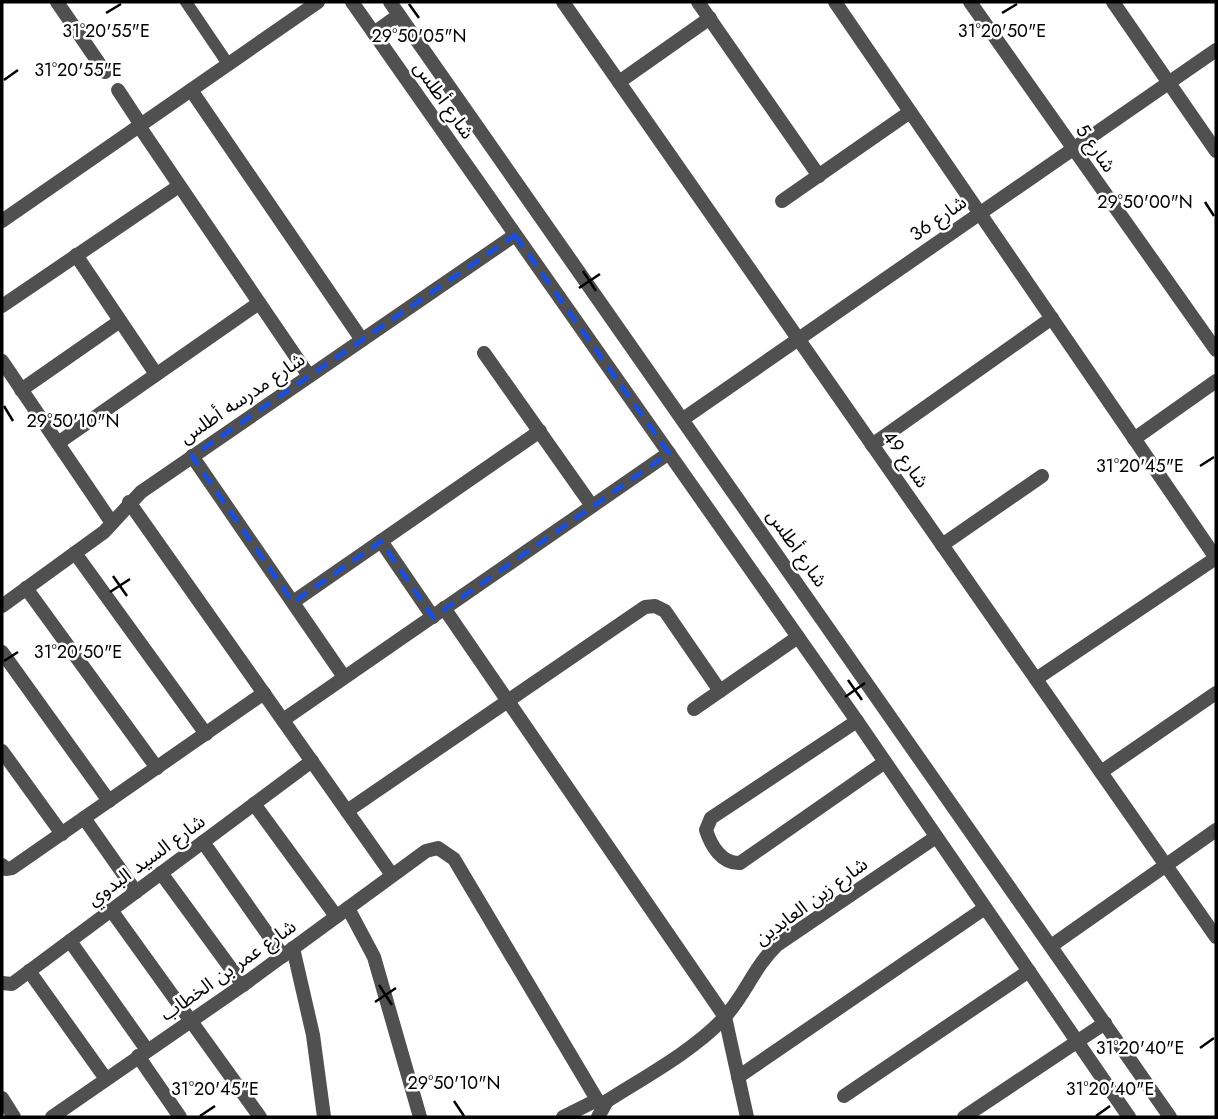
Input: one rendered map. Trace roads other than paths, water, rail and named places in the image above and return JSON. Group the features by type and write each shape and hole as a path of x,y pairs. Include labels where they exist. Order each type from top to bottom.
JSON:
{"street":[{"path":"57,2 105,72"},
{"path":"2,221 318,2"},
{"name":"شارع أطلس","path":"352,2 857,721 1129,1117"},
{"name":"شارع أطلس","path":"390,2 1170,1117"},
{"name":"شارع 49","path":"563,2 1216,937"},
{"path":"698,2 819,176"},
{"path":"835,2 1216,558 1036,679"},
{"name":"شارع 5","path":"970,2 1216,350"},
{"path":"1113,2 1216,151"},
{"path":"374,33 399,15"},
{"path":"620,82 710,19"},
{"name":"شارع 36","path":"683,419 1216,50"},
{"path":"118,90 179,186 309,376"},
{"path":"191,90 362,340"},
{"path":"782,201 910,112"},
{"path":"2,306 179,186"},
{"name":"شارع مدرسه أطلس","path":"2,606 75,553 112,523 129,502 192,456 515,235"},
{"path":"76,256 156,374"},
{"path":"58,443 259,303"},
{"path":"872,444 1052,318"},
{"path":"21,390 120,321"},
{"path":"484,353 592,506"},
{"path":"2,361 112,523"},
{"path":"1134,439 1216,381"},
{"path":"293,602 540,432"},
{"path":"283,720 668,453"},
{"path":"192,456 344,677"},
{"path":"942,545 1042,476"},
{"path":"129,502 392,875"},
{"path":"382,541 507,702 725,1017 747,1117"},
{"path":"75,553 206,734"},
{"path":"26,588 157,768"},
{"path":"347,811 645,607 655,606 671,619 720,691"},
{"path":"694,709 798,638"},
{"path":"2,652 109,801"},
{"path":"1101,772 1216,693"},
{"path":"2,865 6,869 12,868 264,694"},
{"path":"857,721 711,818 706,830 720,856 725,861 740,863 885,762"},
{"path":"2,751 62,834"},
{"name":"شارع السيد البدوي","path":"2,983 12,984 312,761"},
{"path":"254,804 342,912 374,957 421,1117"},
{"path":"84,818 136,891"},
{"path":"1051,946 1216,830"},
{"name":"شارع زين العابدين","path":"563,1117 599,1108 725,1017 760,962 777,945 936,837"},
{"path":"203,842 288,952 313,1035 324,1117"},
{"name":"شارع عمر بن الخطاب","path":"59,1115 426,851 445,850 454,859 599,1108"},
{"path":"161,873 243,985"},
{"path":"738,1077 985,908"},
{"path":"111,910 193,1019 260,1117"},
{"path":"69,941 143,1053 180,1117"},
{"path":"29,971 106,1079"},
{"path":"844,1096 1029,971"},
{"path":"964,1117 1105,1023"},
{"path":"2,1098 14,1117"}],"lane":[{"path":"186,2 228,64"}]}
